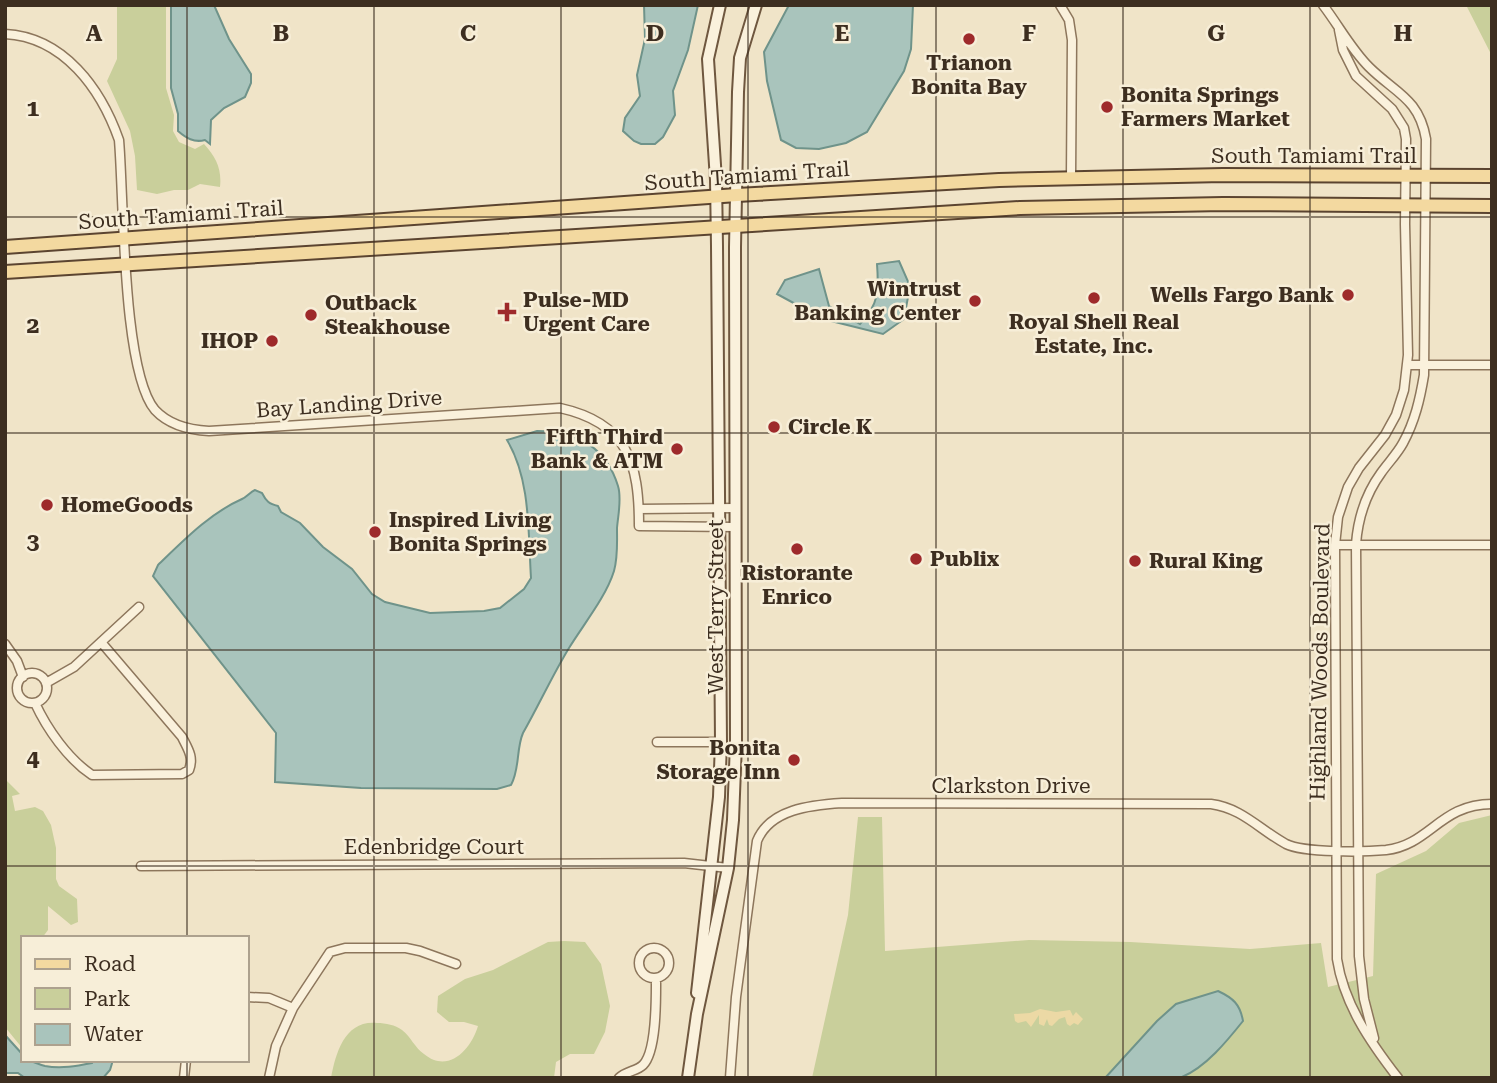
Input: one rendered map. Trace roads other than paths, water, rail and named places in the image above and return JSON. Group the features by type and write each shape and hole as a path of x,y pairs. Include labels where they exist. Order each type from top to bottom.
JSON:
{"main road":[{"name":"South Tamiami Trail","path":"5,247 737,195 1071,177 1492,176"},
{"path":"5,272 1055,206 1492,206"}],"street":[{"name":"West Terry Street","path":"697,1014 697,986 719,797 721,742 717,226 708,69 709,47 720,5"},
{"name":"West Terry Street","path":"688,1078 697,1014 728,868 733,820 736,743 736,225 739,70 743,46 756,5"},
{"path":"1060,5 1069,20 1072,40 1071,177"},
{"path":"1323,5 1339,30"},
{"name":"Highland Woods Boulevard","path":"1339,30 1370,68 1412,103 1420,114 1426,138 1425,365 1420,398 1409,432 1368,496 1359,519 1356,544 1356,738 1361,978 1375,1044"},
{"name":"Highland Woods Boulevard","path":"1339,30 1343,50 1356,76 1399,118 1406,139 1407,365 1404,390 1396,415 1385,435 1359,468 1344,496 1338,517 1335,545 1336,945 1339,972 1351,1007 1398,1078"},
{"name":"Bay Landing Drive","path":"5,34 35,41 78,67 110,116 119,140 131,320 138,371 145,394 155,410 169,421 192,430 209,431 560,408 598,422 622,443 638,484 639,526 735,527"},
{"path":"1407,365 1492,365"},
{"path":"639,509 735,508"},
{"path":"1335,545 1492,545"},
{"path":"46,683 75,667 139,607"},
{"path":"35,704 51,732 83,769 92,775 183,774 189,770 192,763 191,754 183,737 101,642"},
{"path":"5,644 17,661 23,677"},
{"path":"36,674 46,683 45,697 35,704 26,702 19,695 17,686 23,677 36,674"},
{"path":"657,742 721,742"},
{"name":"Clarkston Drive","path":"730,1078 736,997 757,841 768,823 790,812 842,803 1211,804 1237,810 1286,844 1297,848 1359,850 1397,848 1422,835 1457,810 1471,805 1492,804"},
{"name":"Edenbridge Court","path":"141,866 684,863 728,868"},
{"path":"269,1078 276,1046 293,1009 330,952 339,948 413,949 456,964"},
{"path":"619,1078 642,1066 649,1056 654,1025 656,978"},
{"path":"248,997 269,998 293,1009"}],"water":[{"path":"171,5 214,5 229,39 251,74 251,83 245,97 224,108 211,120 210,144 205,140 190,139 178,131 178,114 171,88"},
{"path":"644,5 698,5 688,50 673,91 675,115 663,137 655,144 641,144 623,131 625,118 640,96 637,75 645,39"},
{"path":"789,5 913,5 911,49 904,71 867,132 846,143 819,149 796,148 781,140 767,81 764,52"},
{"path":"899,261 910,286 904,319 883,334 823,319 777,294 785,280 819,269 829,306 860,324 871,310 876,297 877,264"},
{"path":"537,431 577,438 598,451 606,461 619,491 617,555 606,591 563,659 523,733 511,785 497,789 361,788 275,782 276,733 153,576 158,565 208,520 255,490 262,493 270,503 278,506 281,512 300,523 323,547 352,569 372,594 385,602 430,613 500,608 524,589 531,578 524,489 515,456 507,440"},
{"path":"1218,991 1235,1002 1243,1021 1223,1045 1199,1067 1176,1078 1105,1078 1176,1004"},
{"path":"5,1035 21,1053 21,1062 69,1067 93,1062 112,1062 103,1078 25,1078 18,1073 5,1073"}],"place":[{"name":"Trianon Bonita Bay","path":"969,39"},
{"name":"Bonita Springs Farmers Market","path":"1107,107"},
{"name":"Wells Fargo Bank","path":"1348,295"},
{"name":"Royal Shell Real Estate, Inc.","path":"1094,298"},
{"name":"Wintrust Banking Center","path":"975,301"},
{"name":"Pulse-MD Urgent Care","path":"507,312"},
{"name":"Outback Steakhouse","path":"311,315"},
{"name":"IHOP","path":"272,341"},
{"name":"Circle K","path":"774,427"},
{"name":"Fifth Third Bank & ATM","path":"677,449"},
{"name":"HomeGoods","path":"47,505"},
{"name":"Inspired Living Bonita Springs","path":"375,532"},
{"name":"Ristorante Enrico","path":"797,549"},
{"name":"Publix","path":"916,559"},
{"name":"Rural King","path":"1135,561"},
{"name":"Bonita Storage Inn","path":"794,760"}]}
